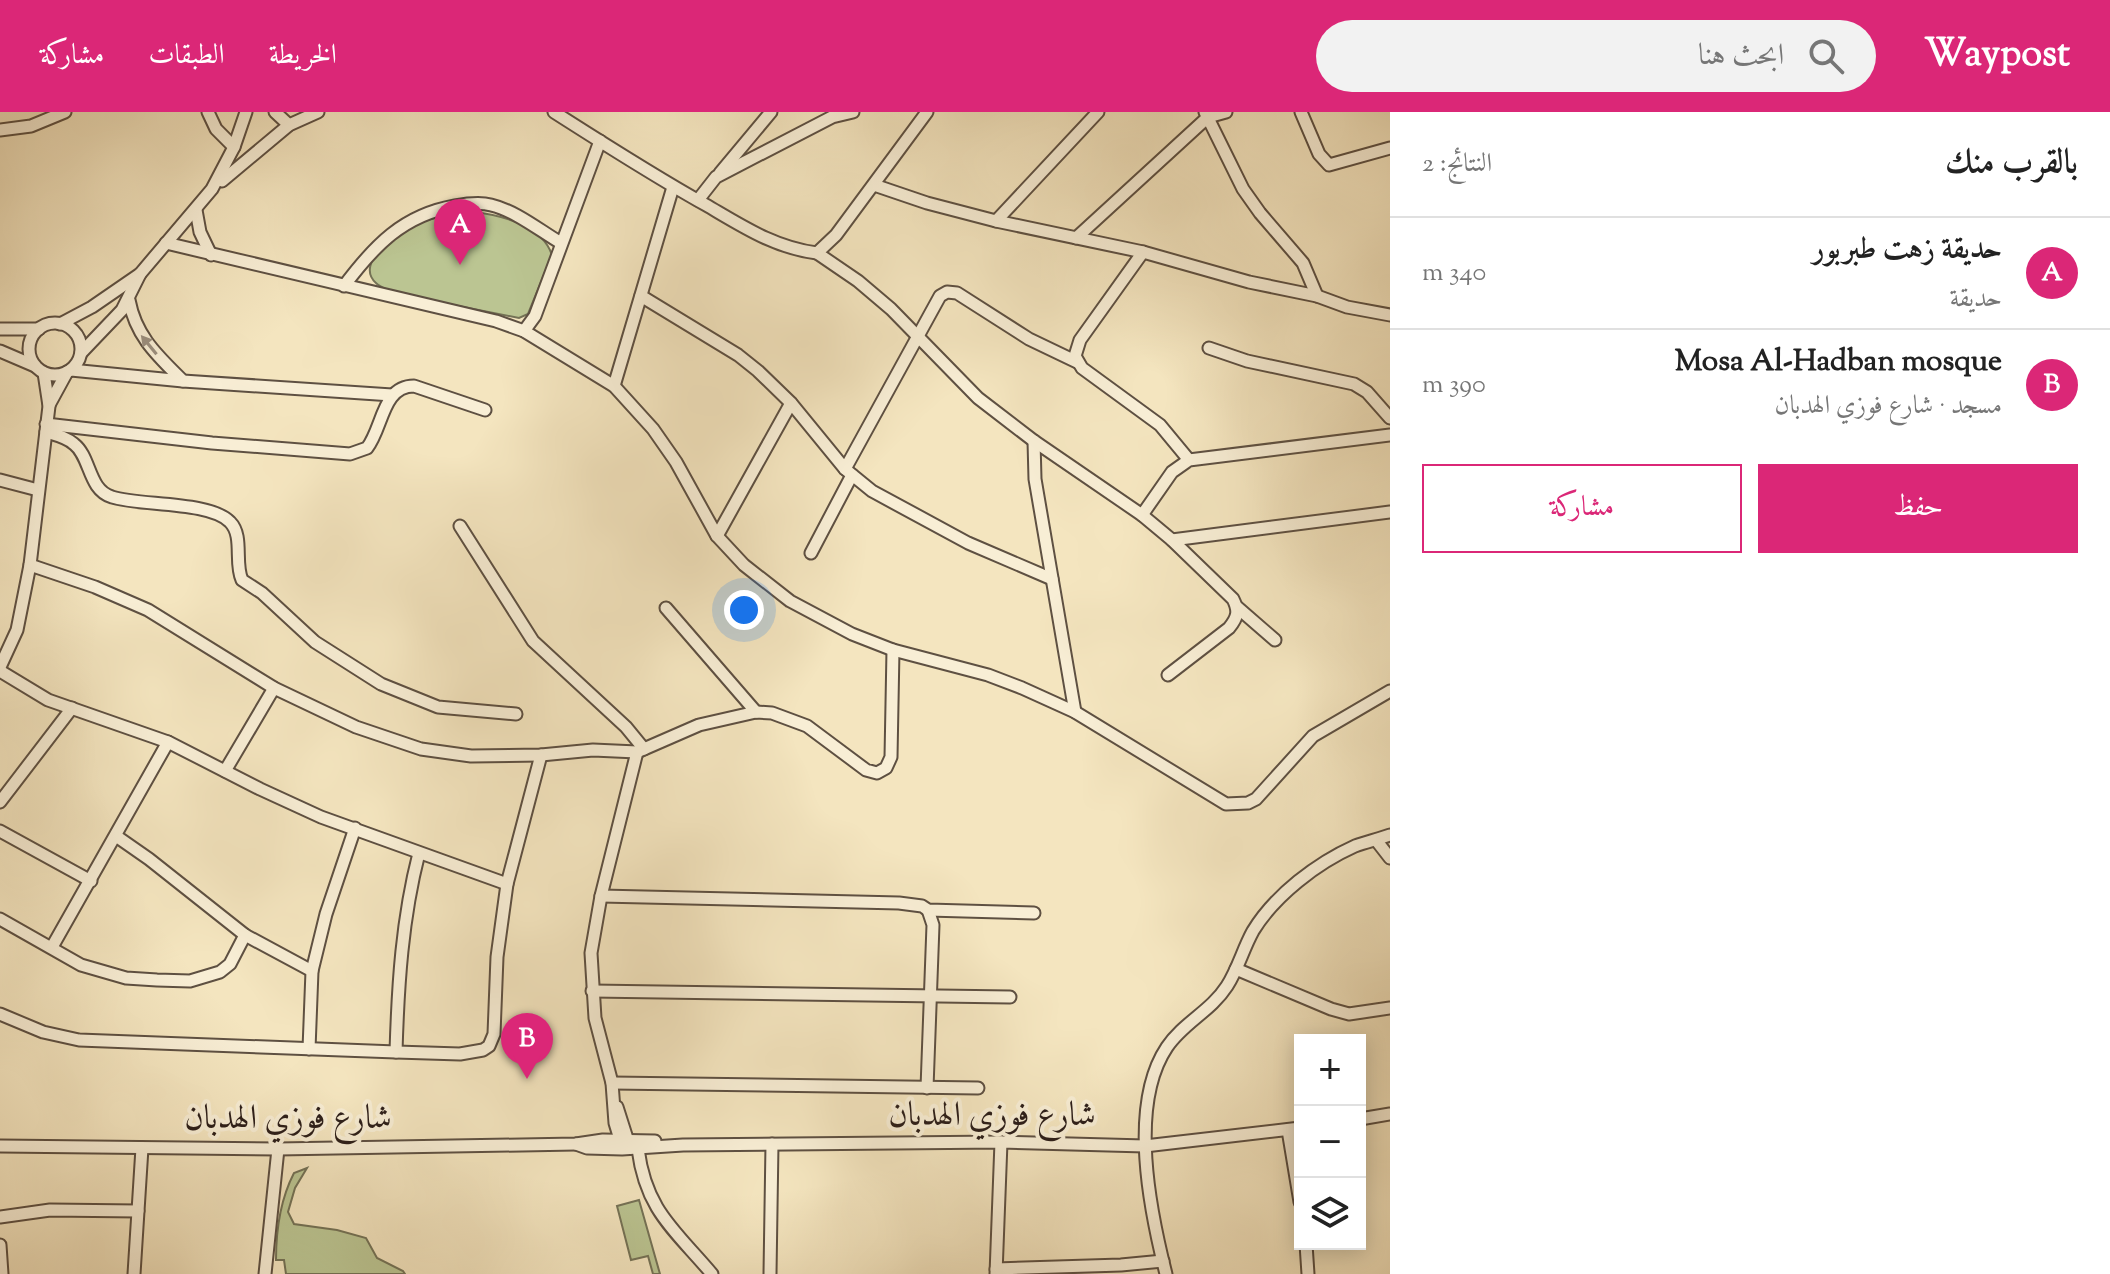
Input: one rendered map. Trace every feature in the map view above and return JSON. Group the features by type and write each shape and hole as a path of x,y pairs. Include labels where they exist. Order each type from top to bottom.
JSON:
{"street":[{"path":"0,130 31,126 65,112"},
{"path":"208,112 216,129 234,147"},
{"path":"0,329 39,329 60,324 92,307 140,274 212,189 234,147 246,112"},
{"path":"275,112 289,125"},
{"path":"212,189 289,125 318,112"},
{"path":"554,112 673,187 783,247 817,253 877,298 978,398 1034,441 1142,515 1172,540 1213,578 1237,607 1275,640"},
{"path":"698,200 771,112"},
{"path":"716,177 829,114 853,112"},
{"path":"916,112 934,112"},
{"path":"817,253 836,235 926,112"},
{"path":"996,221 1098,112"},
{"path":"1076,238 1206,115 1226,112"},
{"path":"1301,112 1319,154 1329,165 1390,148"},
{"path":"1206,115 1243,189 1303,263 1317,296"},
{"path":"524,331 535,316 600,141"},
{"path":"874,185 996,221 1143,252 1249,282 1317,296 1347,307 1390,315"},
{"path":"614,386 673,187"},
{"path":"344,286 388,234 406,222 439,208 478,203 491,205 510,212 561,243"},
{"path":"196,210 200,232 211,255"},
{"path":"166,243 496,321 524,331 614,386 661,440 717,536 744,565 790,601 852,634 893,650 1004,680 1075,712 1216,800 1236,805 1256,799 1313,736 1390,691"},
{"path":"1077,362 1075,350 1080,340 1143,252"},
{"path":"81,353 115,320 129,300 140,274"},
{"path":"811,553 916,337 940,296 947,292 957,293 1029,339 1077,362 1160,425 1189,460"},
{"path":"641,296 738,355 791,403 849,472 884,498 968,543 1052,579"},
{"path":"129,300 136,327 143,339 183,381"},
{"path":"49,406 81,353 80,342 74,332 60,324"},
{"path":"39,329 29,346 40,370 49,406 30,565 17,630 0,669 36,694 168,742 321,817 507,884"},
{"path":"1209,348 1247,361 1354,384 1367,392 1390,418"},
{"path":"0,351 56,375 69,371 392,395"},
{"path":"46,428 356,453 372,442 392,395 399,389 414,386 485,410"},
{"path":"717,536 791,403"},
{"path":"46,428 75,444 100,490 111,497 167,504 214,513 227,519 236,530 242,580 262,593 315,642 362,674 406,696 438,707 516,714"},
{"path":"1142,515 1172,472 1189,460 1390,435"},
{"path":"1034,441 1035,479 1075,712"},
{"path":"0,480 38,490"},
{"path":"1172,540 1390,512"},
{"path":"460,526 533,641 626,727 641,750 601,896 591,953 595,1018 615,1103 614,1130 603,1140"},
{"path":"30,565 95,587 148,610 274,688 356,727 421,749 471,756 641,750 699,725 756,712 772,713 807,726 866,770 877,773 883,770 891,757 893,650"},
{"path":"1168,675 1229,628 1237,618 1237,607"},
{"path":"666,608 756,712"},
{"path":"225,771 274,688"},
{"path":"0,802 72,708"},
{"path":"52,947 168,742"},
{"path":"0,1014 43,1032 79,1040 476,1053 489,1046 494,1034 497,957 507,884 541,755"},
{"path":"309,1049 312,971 326,914 355,828"},
{"path":"0,831 91,881"},
{"path":"1166,1274 1145,1146 1148,1099 1157,1065 1178,1033 1221,995 1266,913 1324,862 1357,845 1390,835"},
{"path":"116,836 245,935 312,971"},
{"path":"1376,840 1390,858"},
{"path":"396,1052 403,930 419,853"},
{"path":"601,896 899,903 922,906 928,910 1034,913"},
{"path":"927,1088 933,925 928,910"},
{"path":"0,919 81,965 126,978 190,981 220,972 230,964 245,935"},
{"path":"1236,969 1349,1014 1390,1009"},
{"path":"592,991 1010,997"},
{"path":"612,1083 978,1088"},
{"path":"615,1103 620,1111 628,1146"},
{"path":"1366,1118 1390,1114"},
{"path":"615,1123 659,1212 712,1274"},
{"name":"شارع فوزي الهدبان","path":"576,1144 587,1148 672,1141 683,1145 1001,1142 1145,1146 1294,1129"},
{"name":"شارع فوزي الهدبان","path":"0,1146 278,1149 576,1144 603,1140 628,1146"},
{"path":"1001,1142 996,1271 1163,1261"},
{"path":"770,1274 772,1144"},
{"path":"134,1274 142,1148"},
{"path":"265,1274 278,1149"},
{"path":"0,1217 50,1210 138,1211"},
{"path":"0,1245 2,1274"},
{"path":"1306,1250 1308,1274"}],"green space":[{"path":"473,212 519,223 547,245 552,255 528,314 519,318 393,293 376,283 370,275 374,257 390,240 409,228 424,221"},
{"path":"307,1168 295,1188 288,1212 294,1224 366,1238 377,1258 405,1274 286,1274 284,1260 276,1260 280,1215 294,1173"},
{"path":"639,1200 660,1274 653,1274 648,1256 631,1260 617,1206"}],"place":[{"name":"حديقة زهت طبربور","path":"460,265"},
{"name":"Mosa Al-Hadban mosque","path":"527,1079"}]}
